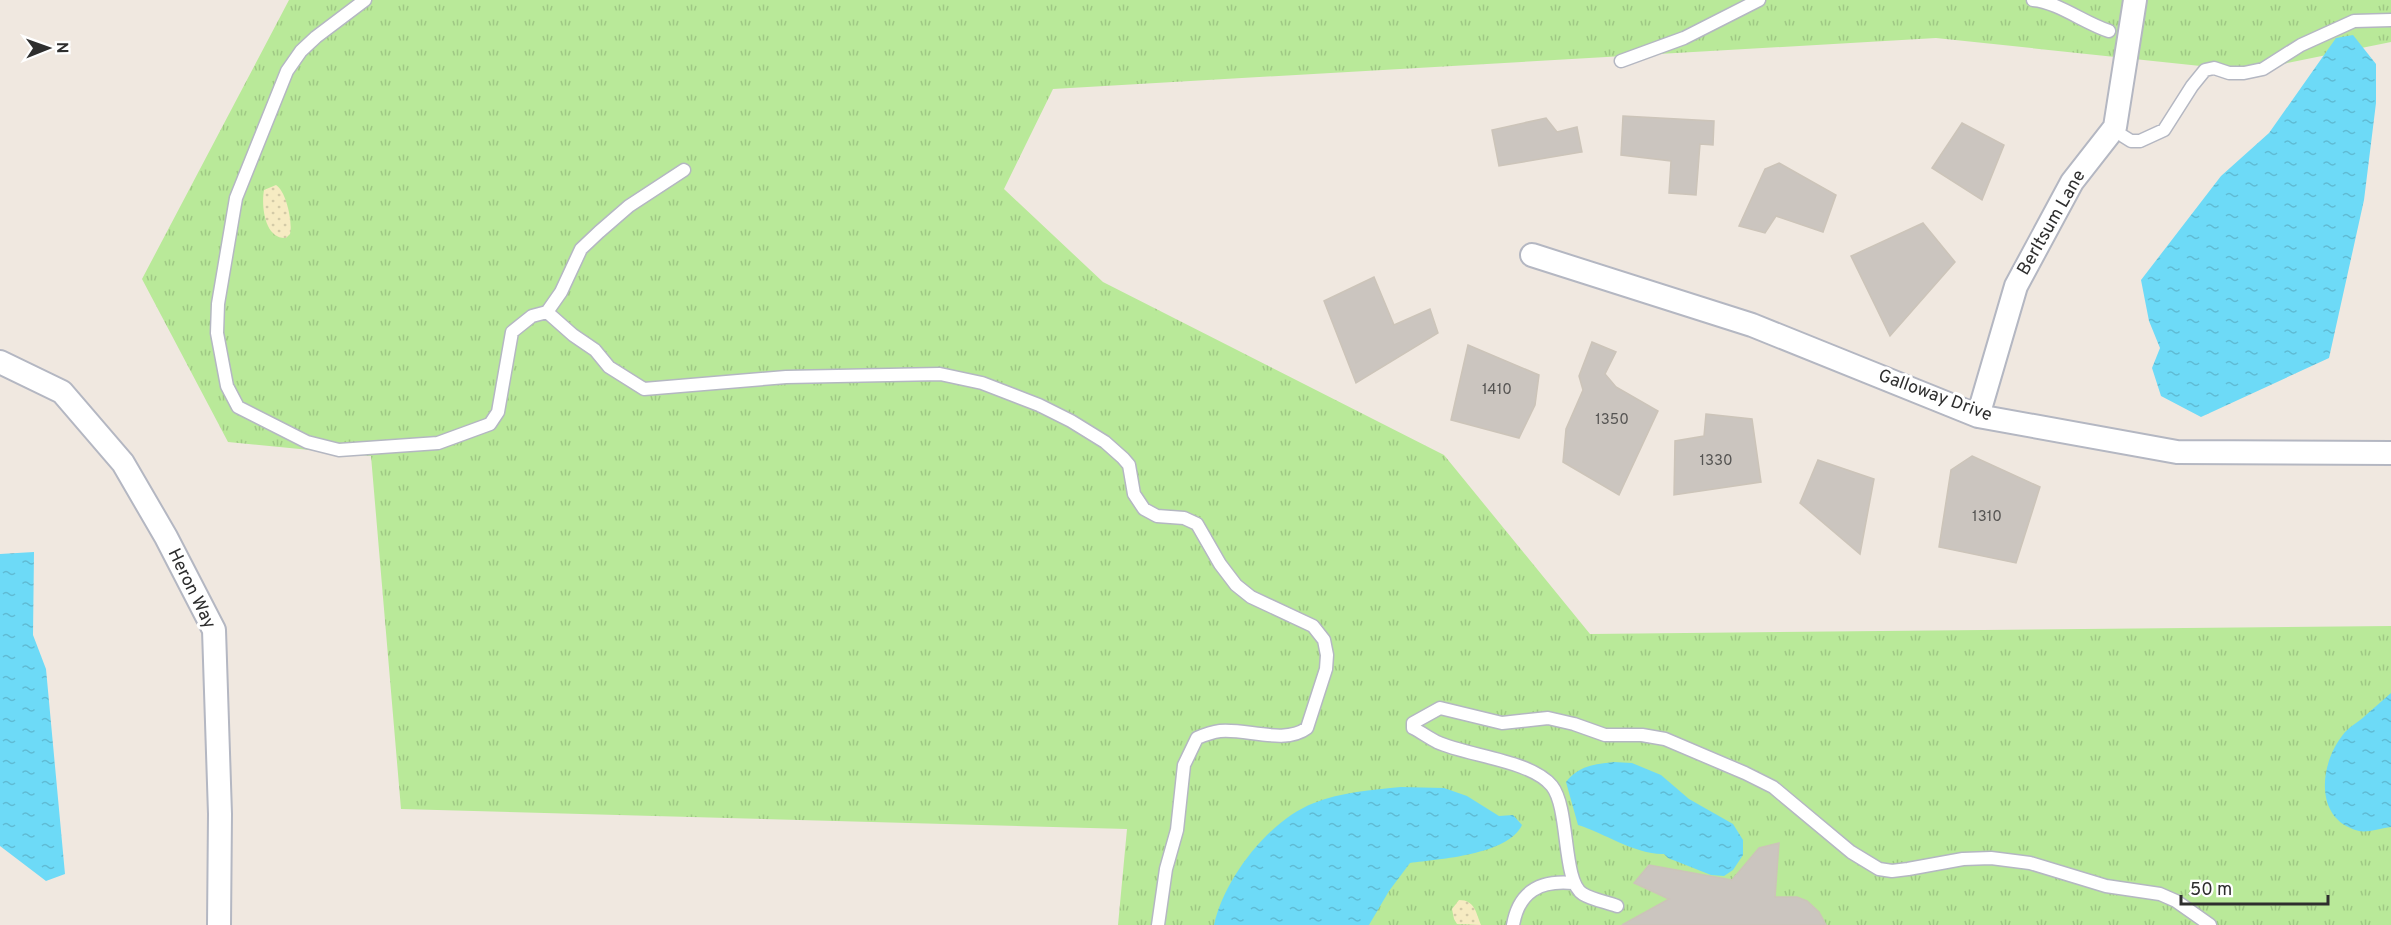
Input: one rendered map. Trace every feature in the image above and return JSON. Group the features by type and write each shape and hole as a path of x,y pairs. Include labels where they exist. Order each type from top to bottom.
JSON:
{"street":[{"name":"Berltsum Lane","path":"1978,416 2016,286 2072,182 2115,127 2135,0"},
{"name":"Galloway Drive","path":"1532,255 1752,325 1978,416 2177,452 2391,453"},
{"name":"Heron Way","path":"0,362 62,392 123,463 166,537 214,630 220,814 219,925"}],"lane":[{"path":"365,0 316,37 301,51 286,71 236,198 218,304 217,333 227,386 238,407 307,442 339,450 438,443 490,424 498,412 512,332 532,316 547,312 561,292 581,249 629,207 684,170"},
{"path":"1621,61 1684,38 1759,0"},
{"path":"2033,0 2053,5 2109,31"},
{"path":"2123,136 2132,141 2140,141 2164,130 2205,70 2214,68 2229,73 2244,73 2263,69 2301,45 2354,21 2391,20"},
{"path":"547,312 573,335 595,350 609,368 645,389 786,377 940,374 982,383 1040,405 1105,442 1123,458 1129,465 1134,494 1144,509 1157,516 1184,518 1197,524 1220,564 1236,585 1251,597 1313,626 1324,639 1327,662 1314,712 1307,728 1300,734 1222,731 1197,738 1193,745 1184,765 1177,831 1166,869 1158,925"},
{"path":"1617,906 1582,894 1573,884 1564,822 1552,786 1523,768 1437,742 1413,728 1413,723 1440,708 1502,723 1548,718 1605,735 1642,735 1665,739 1746,773 1773,787 1851,852 1879,869 1892,871 1963,859 1991,858 2030,863 2106,886 2160,894 2176,901 2210,925"},
{"path":"1513,925 1519,906 1532,890 1548,883 1573,884"}],"green space":[{"path":"289,0 2391,0 2391,42 2248,71 1936,38 1053,89 1004,189 1103,282 1444,455 1590,634 2391,626 2391,925 1118,925 1127,829 401,809 371,456 228,442 142,279"}],"sand":[{"path":"276,185 286,200 290,215 291,229 286,238 273,233 264,213 264,190"},
{"path":"1459,900 1472,905 1481,925 1457,924 1452,909"}],"water":[{"path":"2353,35 2376,64 2376,103 2364,200 2329,358 2201,417 2161,396 2152,368 2160,348 2149,321 2141,280 2221,176 2269,133 2336,38"},
{"path":"34,552 33,635 46,669 65,874 46,881 0,846 0,554"},
{"path":"2391,693 2391,827 2359,831 2344,825 2334,815 2328,803 2325,790 2329,761 2345,733"},
{"path":"1614,762 1632,763 1661,775 1689,799 1733,824 1743,840 1743,855 1733,870 1724,876 1711,875 1668,858 1664,854 1642,851 1578,825 1566,782 1581,769"},
{"path":"1401,787 1444,788 1467,796 1499,816 1513,815 1522,825 1503,843 1488,849 1472,854 1410,863 1389,891 1369,925 1214,925 1219,907 1228,889 1251,853 1265,837 1297,811 1335,796"}],"building":[{"path":"1623,116 1714,121 1713,145 1700,144 1696,195 1669,193 1671,161 1621,155"},
{"path":"1546,118 1557,132 1577,127 1582,152 1499,166 1492,130"},
{"path":"1962,123 2004,145 1982,200 1932,168"},
{"path":"1779,163 1836,195 1823,232 1776,216 1765,233 1739,226 1765,169"},
{"path":"1923,223 1955,262 1890,336 1851,256"},
{"path":"1374,277 1394,325 1430,309 1438,333 1356,383 1324,301"},
{"path":"1592,342 1616,352 1605,374 1616,387 1658,411 1619,495 1563,462 1566,429 1583,390 1579,376"},
{"path":"1468,345 1539,375 1535,405 1519,438 1451,420"},
{"path":"1706,414 1752,419 1761,482 1674,495 1675,441 1704,436"},
{"path":"1972,456 2040,487 2016,563 1939,547 1951,470"},
{"path":"1818,460 1874,479 1860,554 1800,503"},
{"path":"1779,843 1775,897 1797,897 1807,901 1819,912 1826,925 1622,925 1669,899 1634,883 1649,865 1732,880 1759,848"}]}
